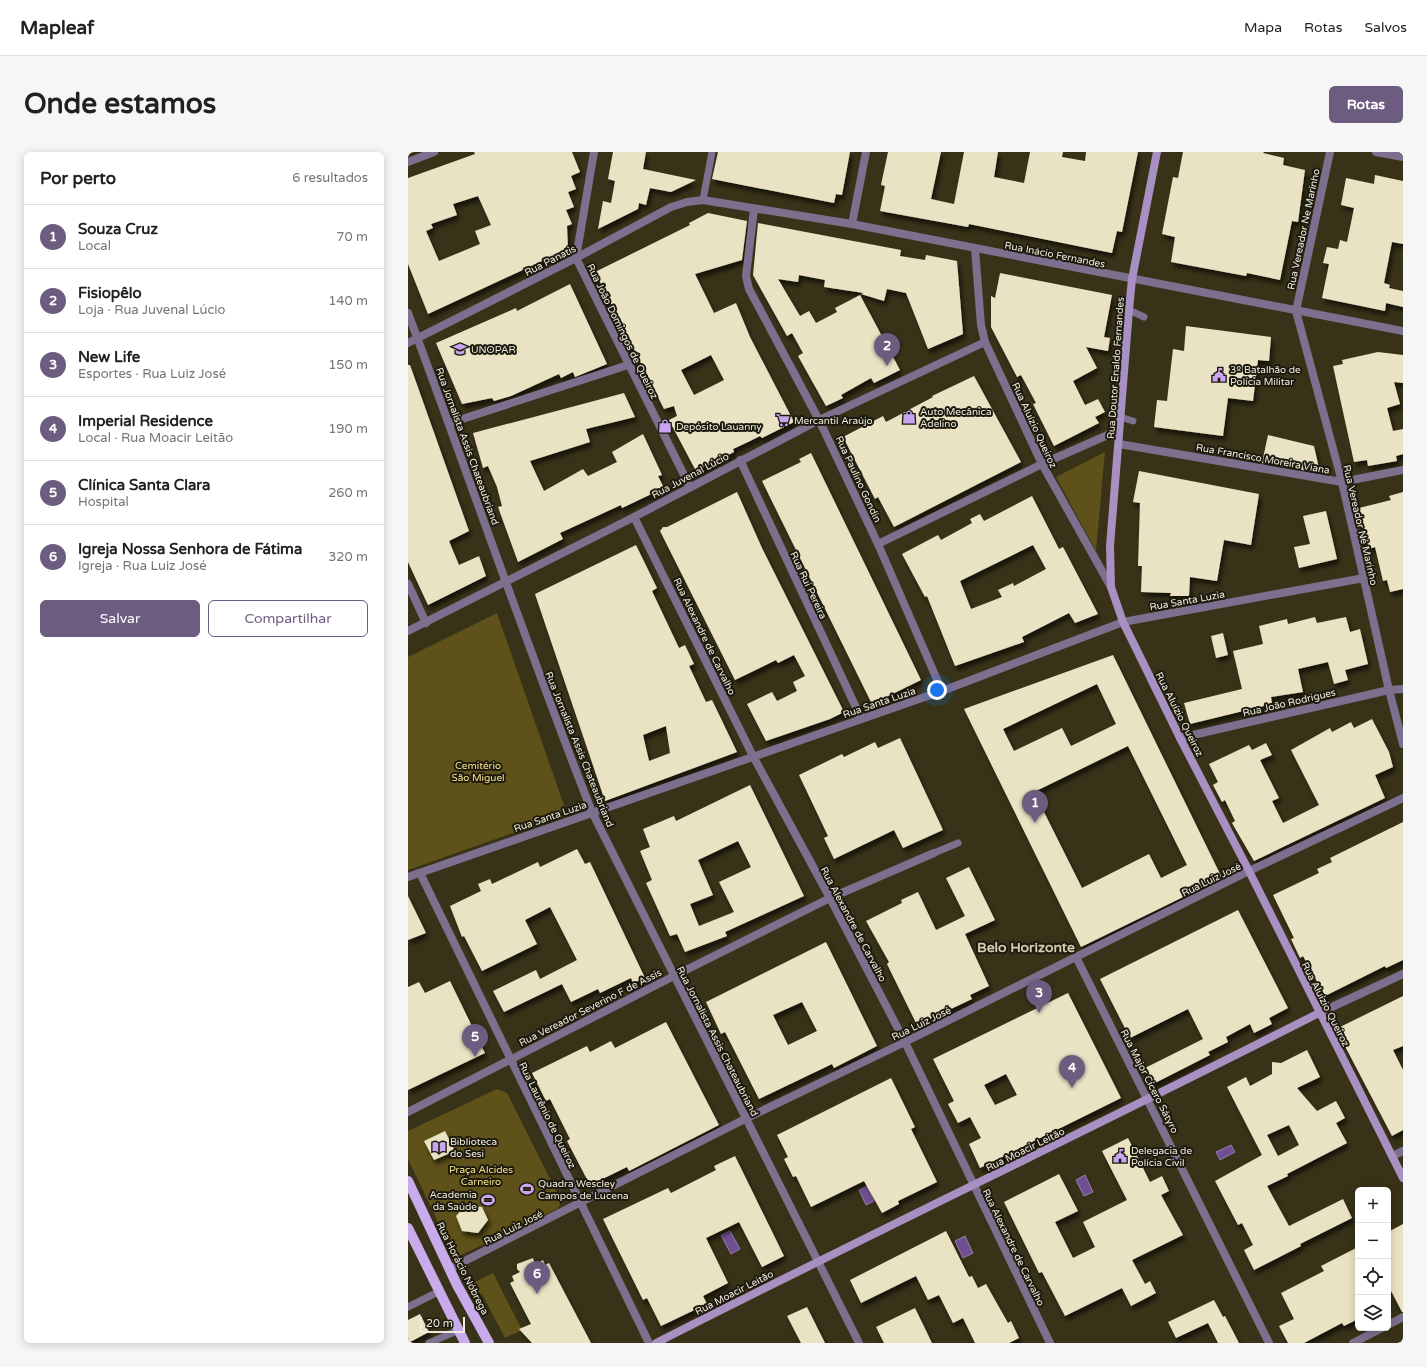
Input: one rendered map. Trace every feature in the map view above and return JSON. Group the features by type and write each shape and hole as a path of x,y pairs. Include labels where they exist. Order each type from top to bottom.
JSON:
{"main road":[{"name":"Rua Doutor Enaldo Fernandes","path":"1110,587 1110,546 1132,279 1157,152"},
{"name":"Rua Aluízio Queiroz","path":"1110,587 1123,622 1180,738 1250,872 1319,1013 1403,1178"},
{"name":"Rua Moacir Leitão","path":"656,1343 818,1260 1149,1100 1319,1013"},
{"name":"Rua Horácio Nóbrega","path":"408,1181 449,1270 489,1343"},
{"path":"408,1228 465,1343"}],"street":[{"path":"408,162 434,152"},
{"name":"Rua João Domingos de Queiroz","path":"594,152 576,258 690,487"},
{"path":"852,224 866,152"},
{"name":"Rua Vereador Ne Marinho","path":"1296,311 1330,152"},
{"path":"1376,152 1403,157"},
{"name":"Rua Panatis","path":"408,343 576,258 671,207 687,202 703,200"},
{"name":"Rua Inácio Fernandes","path":"703,200 852,224 1403,331"},
{"name":"Rua Paulino Gondin","path":"754,209 746,276 747,284 820,420 878,544 942,691"},
{"name":"Rua Aluízio Queiroz","path":"975,249 981,325 985,342 1042,464 1110,587"},
{"name":"Rua Vereador Né Marinho","path":"1296,311 1342,482 1389,690 1403,744"},
{"name":"Rua Jornalista Assis Chateaubriand","path":"408,313 450,423 556,721 592,812 859,1343"},
{"name":"Rua Juvenal Lúcio","path":"408,632 506,580 634,517 740,460 820,420 985,342"},
{"path":"450,423 628,365"},
{"path":"878,544 1042,464 1119,430"},
{"name":"Rua Francisco Moreira Viana","path":"1119,444 1342,482 1403,470"},
{"name":"Rua Rui Pereira","path":"740,460 861,718"},
{"name":"Rua Alexandre de Carvalho","path":"634,517 753,756 830,898 905,1042 973,1186 1050,1343"},
{"name":"Rua Santa Luzia","path":"408,877 942,691 1123,622 1364,578"},
{"path":"408,584 426,623"},
{"name":"Rua João Rodrigues","path":"1180,738 1389,690 1403,689"},
{"name":"Rua Luiz José","path":"449,1270 747,1118 905,1042 1076,956 1403,798"},
{"name":"Rua Vereador Severino F de Assis","path":"408,1112 830,898 934,852"},
{"name":"Rua Laurênio de Queiroz","path":"420,873 649,1343"},
{"name":"Rua Major Cícero Sátyro","path":"1076,956 1269,1343"},
{"name":"Rua Moacir Leitão","path":"1319,1013 1403,974"},
{"path":"1392,1156 1403,1151"},
{"path":"1391,1323 1403,1317"},
{"path":"1353,1343 1376,1331"}],"lane":[{"path":"703,200 712,152"},
{"path":"1129,310 1144,317"},
{"path":"1120,417 1133,421"},
{"path":"934,852 958,843"},
{"path":"408,1307 440,1291"},
{"path":"429,1343 459,1330"}],"green space":[{"path":"1105,452 1096,551 1056,477"},
{"name":"Cemitério São Miguel","path":"497,613 567,814 408,870 408,657"},
{"name":"Praça Alcides Carneiro","path":"497,1089 507,1093 560,1199 560,1205 557,1209 459,1256 454,1256 408,1159 408,1131"},
{"path":"493,1273 522,1330 505,1338 482,1294 475,1292 471,1284"}],"shaded area":[{"path":"1231,1145 1235,1152 1220,1160 1216,1152"},
{"path":"1085,1175 1093,1192 1084,1196 1076,1180"},
{"path":"867,1186 874,1201 866,1205 859,1190"},
{"path":"730,1231 740,1249 731,1254 721,1235"},
{"path":"965,1236 973,1253 963,1258 955,1241"}],"building":[{"path":"474,152 572,152 580,172 571,176 576,189 568,192 574,207 566,210 572,224 567,226 568,249 428,314 408,264 408,178 475,154","holes":["478,196 491,225 475,231 480,244 439,261 426,231 433,228 431,224 457,215 453,204"]},
{"path":"613,152 646,152 643,169 696,180 671,192 650,188 646,205 639,203 638,209 598,229 603,201 611,203 615,181 608,179"},
{"path":"718,152 850,152 842,195 836,194 834,203 712,179"},
{"path":"888,152 941,152 931,199 954,204 964,152 998,152 994,177 1024,183 1030,152 1063,152 1062,157 1085,161 1086,152 1138,152 1122,232 1117,231 1112,253 969,224 968,227 880,211 885,186 881,185"},
{"path":"1183,152 1264,152 1263,153 1284,158 1283,165 1305,170 1298,222 1292,221 1280,280 1247,273 1246,276 1171,262 1175,237 1162,234 1173,177 1178,178"},
{"path":"1375,175 1403,181 1403,244 1392,242 1384,283 1390,285 1389,288 1403,291 1403,307 1386,303 1385,311 1322,298 1329,264 1323,263 1327,247 1338,249 1340,240 1347,242 1354,208 1341,205 1346,178 1374,184"},
{"path":"708,213 747,221 742,260 695,274 714,313 736,303 750,337 794,422 762,438 760,436 733,449 734,452 696,471 669,420 677,416 674,406 664,409 595,272 690,225 689,223","holes":["711,355 724,380 694,395 681,370"]},
{"path":"758,223 901,250 900,256 925,260 926,255 957,261 963,334 928,349 906,293 887,289 884,301 861,294 864,293 824,287 825,280 799,275 798,282 778,279 800,316 809,311 816,323 837,312 835,308 860,295 900,370 874,383 871,378 841,395 843,398 826,406 798,356 803,353 792,333 787,336 753,275"},
{"path":"1000,273 1112,295 1104,337 1110,338 1108,351 1086,347 1097,368 1073,381 1085,405 1098,399 1105,412 1095,417 1099,423 1054,446 1033,404 1036,403 1021,375 1017,377 991,327 991,296 995,298"},
{"path":"570,284 607,364 575,377 573,372 561,378 559,374 511,396 494,401 492,398 462,404 436,343 516,308 517,311"},
{"path":"1186,326 1271,337 1269,361 1258,360 1253,401 1228,398 1223,436 1154,427 1157,400 1167,401 1173,349 1184,351"},
{"path":"1378,352 1403,355 1403,383 1394,382 1400,404 1387,408 1393,431 1403,429 1403,454 1396,456 1397,461 1368,466 1367,460 1354,462 1333,366 1343,364 1342,360"},
{"path":"408,365 410,365 469,531 449,541 459,565 479,556 486,576 428,605 408,562"},
{"path":"974,376 1021,462 894,527 878,497 875,499 843,437 883,416 886,422 933,397 932,396"},
{"path":"624,393 635,417 586,429 590,442 530,461 544,491 583,469 588,476 617,462 612,452 643,434 662,475 658,476 664,488 622,508 621,505 560,533 563,539 518,562 498,507 502,506 497,487 488,466 483,468 473,433"},
{"path":"1268,435 1314,446 1320,473 1262,463"},
{"path":"811,453 921,680 872,704 762,481 801,462 799,459"},
{"path":"1139,471 1259,494 1251,545 1224,540 1217,581 1190,577 1189,596 1170,596 1171,593 1141,592 1142,566 1138,566 1140,503 1133,502"},
{"path":"737,492 762,548 844,712 830,719 766,741 747,704 772,692 777,701 797,691 793,682 805,676 794,655 778,663 776,660 735,680 660,531 663,527 667,527"},
{"path":"1403,492 1403,589 1390,592 1387,580 1383,581 1375,547 1369,549 1359,508 1391,500 1389,496"},
{"path":"1032,496 1059,549 1063,547 1098,614 1075,623 1069,613 1022,637 1024,642 955,666 927,596 925,597 902,554 938,535 941,540 972,523 970,519 980,514 984,521","holes":["1033,545 1046,569 1014,586 1013,583 998,590 1002,597 971,609 960,581"]},
{"path":"1326,511 1337,559 1299,568 1294,547 1310,544 1303,516"},
{"path":"636,545 657,588 652,591 679,648 685,645 694,664 689,666 706,702 712,700 737,752 605,801 535,594","holes":["666,726 670,753 649,761 643,735"]},
{"path":"1315,617 1317,623 1346,617 1350,632 1360,629 1368,664 1345,670 1348,680 1334,684 1328,662 1298,669 1303,692 1271,697 1272,704 1190,724 1184,703 1242,689 1233,651 1263,644 1259,626 1287,619 1288,624"},
{"path":"1223,633 1228,655 1216,658 1211,636"},
{"path":"1113,655 1222,878 1081,947 964,709","holes":["1097,684 1116,724 1071,746 1062,728 1014,751 1003,729","1128,746 1187,865 1161,878 1149,854 1082,888 1034,792"]},
{"path":"1372,719 1389,752 1393,767 1375,775 1385,798 1254,861 1232,823 1235,821 1225,800 1222,802 1213,785 1218,782 1209,764 1249,745 1252,750 1266,743 1272,755 1260,760 1279,798 1272,801 1283,823 1319,805 1291,750 1330,728 1332,732 1351,722 1354,728"},
{"path":"900,738 943,830 903,848 894,830 834,859 824,838 828,836 799,775 842,754 844,757 875,742 878,748"},
{"path":"750,785 804,896 725,932 727,936 685,952 677,934 670,936 646,883 652,880 640,851 650,847 643,829 674,816 676,821","holes":["738,841 751,867 719,882 734,912 699,926 690,904 713,895 698,860"]},
{"path":"1403,822 1403,960 1386,968 1385,966 1325,996 1303,956 1300,958 1291,939 1294,938 1273,895 1319,873 1317,869 1332,862 1330,858"},
{"path":"577,849 585,864 590,862 645,978 633,983 631,978 600,993 598,989 571,1002 562,984 504,1012 493,991 536,970 540,979 577,960 550,907 525,920 537,944 482,971 464,936 462,937 450,906 481,891 478,884 490,879 492,884 538,862 540,867"},
{"path":"969,867 995,920 965,934 989,986 970,995 972,999 917,1025 887,964 889,962 866,921 902,903 901,900 918,892 936,930 965,916 946,878"},
{"path":"408,896 426,933 408,940"},
{"path":"1238,910 1288,1008 1269,1018 1272,1024 1254,1033 1250,1024 1226,1037 1228,1042 1208,1052 1210,1055 1153,1084 1145,1068 1203,1039 1188,1009 1130,1038 1100,979"},
{"path":"826,942 877,1046 834,1068 832,1064 759,1099 725,1032 721,1034 706,1002","holes":["802,1002 817,1031 788,1045 773,1015"]},
{"path":"450,981 485,1053 408,1090 408,987 419,982 425,993"},
{"path":"1068,993 1121,1098 980,1168 969,1144 981,1138 970,1117 958,1123 948,1104 954,1101 933,1059","holes":["1006,1074 1017,1095 995,1105 984,1085"]},
{"path":"1403,996 1403,1046 1393,1050 1403,1070 1403,1130 1392,1136 1336,1029"},
{"path":"666,1022 719,1125 629,1171 627,1167 590,1185 567,1141 570,1139 550,1099 546,1101 532,1073 587,1046 590,1052 611,1041 615,1048"},
{"path":"1307,1050 1320,1077 1297,1088 1317,1111 1336,1101 1345,1118 1336,1123 1347,1143 1267,1186 1289,1226 1343,1199 1352,1218 1300,1244 1301,1246 1254,1270 1244,1250 1253,1245 1242,1223 1238,1225 1215,1181 1262,1155 1227,1087 1246,1077 1250,1086 1272,1074 1272,1062 1281,1063","holes":["1289,1125 1299,1145 1278,1156 1267,1135"]},
{"path":"891,1078 915,1127 911,1129 937,1182 898,1201 899,1204 882,1213 864,1181 811,1207 796,1176 793,1177 784,1159 788,1157 777,1135"},
{"path":"445,1131 455,1151 434,1160 424,1141"},
{"path":"1128,1138 1150,1182 1162,1176 1169,1191 1161,1195 1183,1235 1132,1260 1145,1284 1150,1281 1156,1293 1131,1306 1122,1288 1065,1316 1042,1272 1039,1273 1004,1202 1059,1174 1078,1211 1055,1222 1073,1258 1095,1247 1083,1222 1127,1200 1102,1151"},
{"path":"735,1156 784,1256 762,1267 739,1222 706,1238 728,1283 703,1296 707,1304 661,1326 647,1298 643,1300 603,1219 668,1188 671,1193 716,1170 714,1166"},
{"path":"466,1205 482,1207 488,1220 478,1233 462,1231 456,1216"},
{"path":"1403,1224 1403,1312 1391,1291 1391,1230"},
{"path":"946,1231 969,1277 972,1276 978,1288 986,1284 1008,1323 1011,1321 1019,1338 1009,1343 975,1343 963,1318 953,1323 939,1295 928,1300 916,1276 861,1303 850,1280"},
{"path":"1355,1249 1355,1320 1344,1326 1342,1323 1304,1343 1288,1343 1279,1326 1294,1319 1281,1293 1324,1271 1321,1266"},
{"path":"533,1258 535,1265 543,1260 545,1265 549,1263 591,1343 532,1343 519,1329 531,1324 510,1283 514,1281 512,1276 520,1272 517,1269 517,1264"},
{"path":"1214,1300 1223,1317 1225,1316 1239,1343 1218,1343 1208,1323 1176,1338 1168,1322"},
{"path":"807,1307 825,1343 801,1343 787,1316"},
{"path":"915,1308 932,1343 884,1343 876,1327"},
{"path":"420,1314 429,1332 408,1343 408,1320"}],"place":[{"name":"UNOPAR","path":"460,349"},
{"name":"Fisiopêlo","path":"887,366"},
{"name":"3º Batalhão de Polícia Militar","path":"1219,375"},
{"name":"Auto Mecânica Adelino","path":"909,417"},
{"name":"Mercantil Araújo","path":"783,420"},
{"name":"Depósito Lauanny","path":"665,426"},
{"name":"Souza Cruz","path":"1035,823"},
{"name":"New Life","path":"1039,1013"},
{"name":"Clínica Santa Clara","path":"475,1057"},
{"name":"Imperial Residence","path":"1072,1088"},
{"name":"Biblioteca do Sesi","path":"439,1147"},
{"name":"Delegacia de Polícia Civil","path":"1120,1156"},
{"name":"Quadra Wescley Campos de Lucena","path":"527,1189"},
{"name":"Academia da Saúde","path":"488,1200"},
{"name":"Igreja Nossa Senhora de Fátima","path":"537,1294"}],"district":[{"name":"Belo Horizonte","path":"1026,947"}]}
